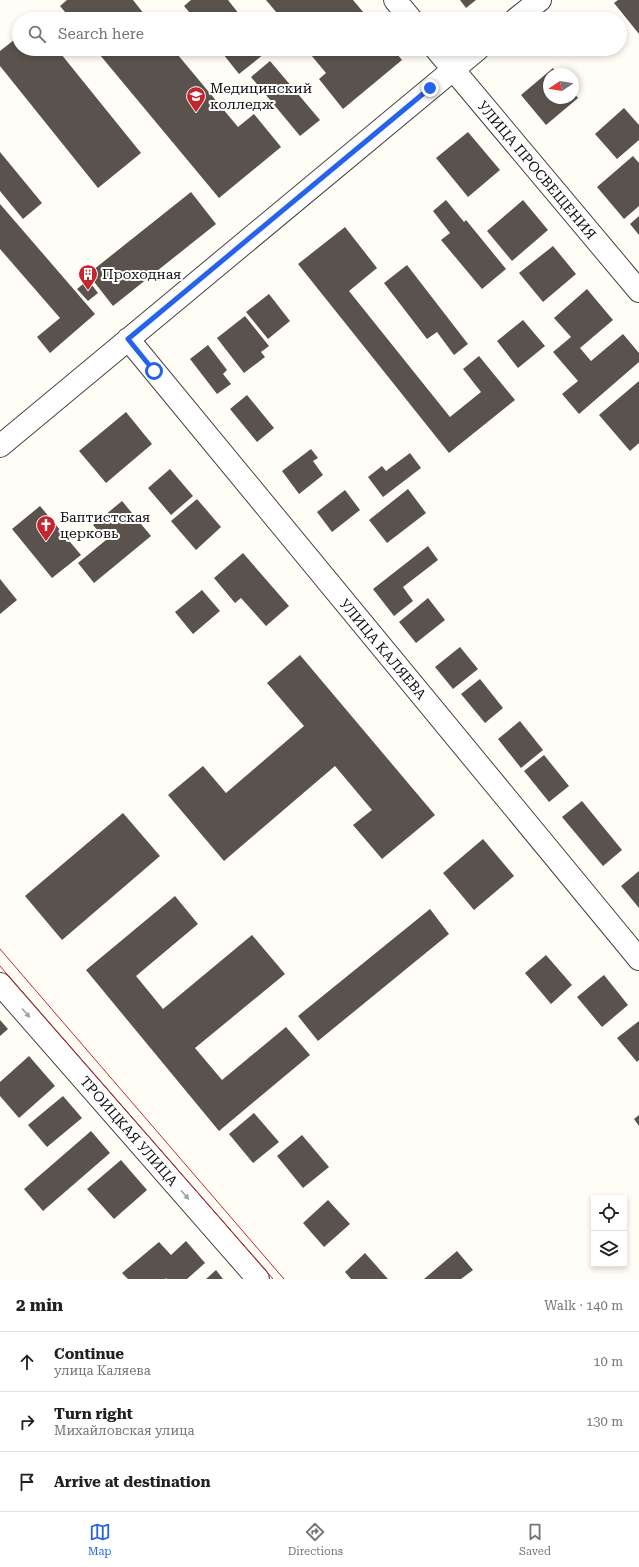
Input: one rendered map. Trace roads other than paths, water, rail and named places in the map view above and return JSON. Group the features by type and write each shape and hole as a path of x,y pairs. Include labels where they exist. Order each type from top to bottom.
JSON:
{"street":[{"path":"395,0 405,12"},
{"path":"525,12 540,0"},
{"name":"УЛИЦА ПРОСВЕЩЕНИЯ","path":"442,56 639,291"},
{"path":"0,446 469,56"},
{"name":"УЛИЦА КАЛЯЕВА","path":"128,339 639,959"},
{"name":"ТРОИЦКАЯ УЛИЦА","path":"0,984 258,1279"}],"tram line":[{"path":"0,949 284,1279"},
{"path":"0,966 273,1279"}],"place":[{"name":"Медицинский колледж","path":"196,113"},
{"name":"Проходная","path":"88,291"},
{"name":"Баптистская церковь","path":"46,542"}]}
